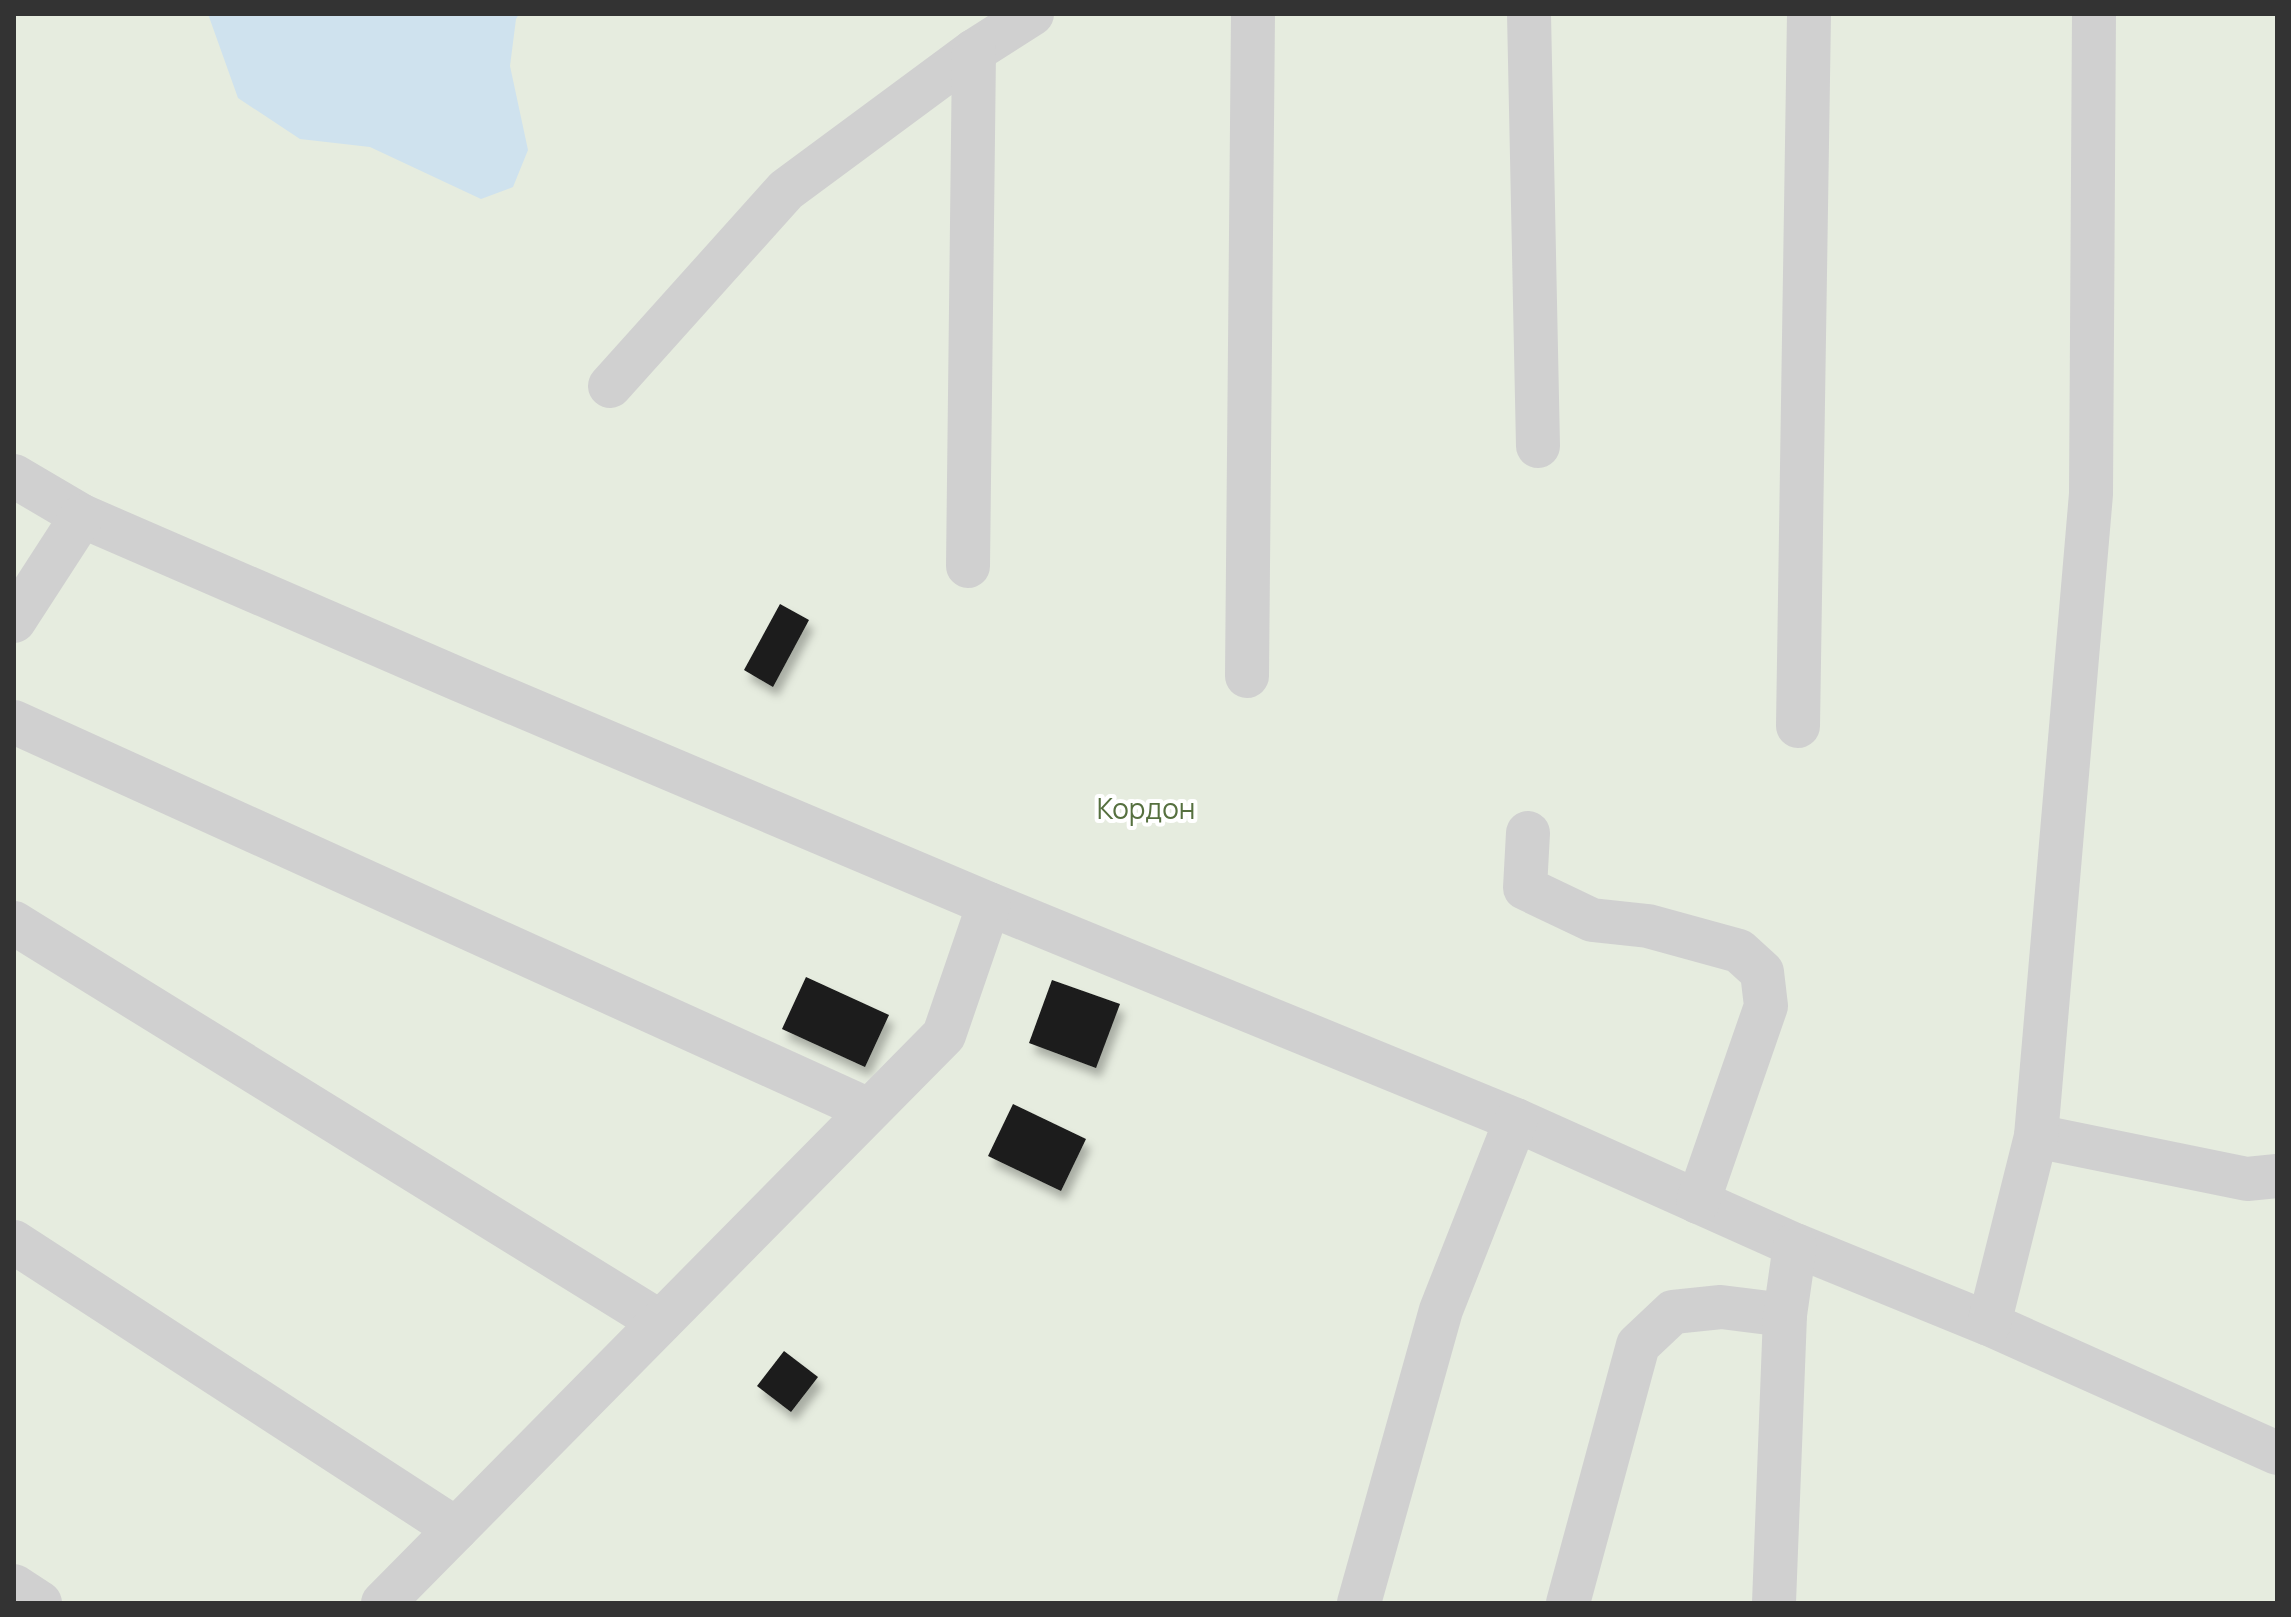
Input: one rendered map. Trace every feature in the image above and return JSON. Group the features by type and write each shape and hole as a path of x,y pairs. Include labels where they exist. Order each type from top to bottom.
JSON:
{"street":[{"path":"610,386 786,190 974,51 1032,14"},
{"path":"1247,676 1253,14"},
{"path":"1529,14 1538,446"},
{"path":"1798,726 1809,14"},
{"path":"1989,1324 2036,1136 2091,494 2094,14"},
{"path":"968,566 974,51"},
{"path":"14,476 82,516 989,904 1516,1120 1795,1245 1989,1324 2277,1453"},
{"path":"14,621 82,516"},
{"path":"14,722 869,1110"},
{"path":"1528,833 1525,888 1592,920 1648,926 1739,951 1762,972 1766,1006 1698,1202"},
{"path":"383,1603 944,1035 989,904"},
{"path":"14,923 660,1322"},
{"path":"1359,1603 1441,1310 1516,1120"},
{"path":"2036,1136 2247,1179 2277,1176"},
{"path":"14,1242 456,1529"},
{"path":"1774,1603 1785,1315 1795,1245"},
{"path":"1568,1603 1638,1345 1673,1312 1721,1307 1785,1315"},
{"path":"14,1586 40,1603"}],"green space":[{"name":"Кордон","path":"14,14 2277,14 2277,1603 14,1603"}],"water":[{"path":"208,14 519,14 510,66 528,150 513,187 481,199 370,147 300,139 238,98"}],"building":[{"path":"780,604 809,620 773,687 744,670"},
{"path":"806,977 889,1015 865,1067 782,1029"},
{"path":"1052,980 1120,1004 1096,1068 1029,1043"},
{"path":"1013,1104 1086,1139 1061,1191 988,1156"},
{"path":"784,1351 818,1377 791,1412 757,1386"}]}
